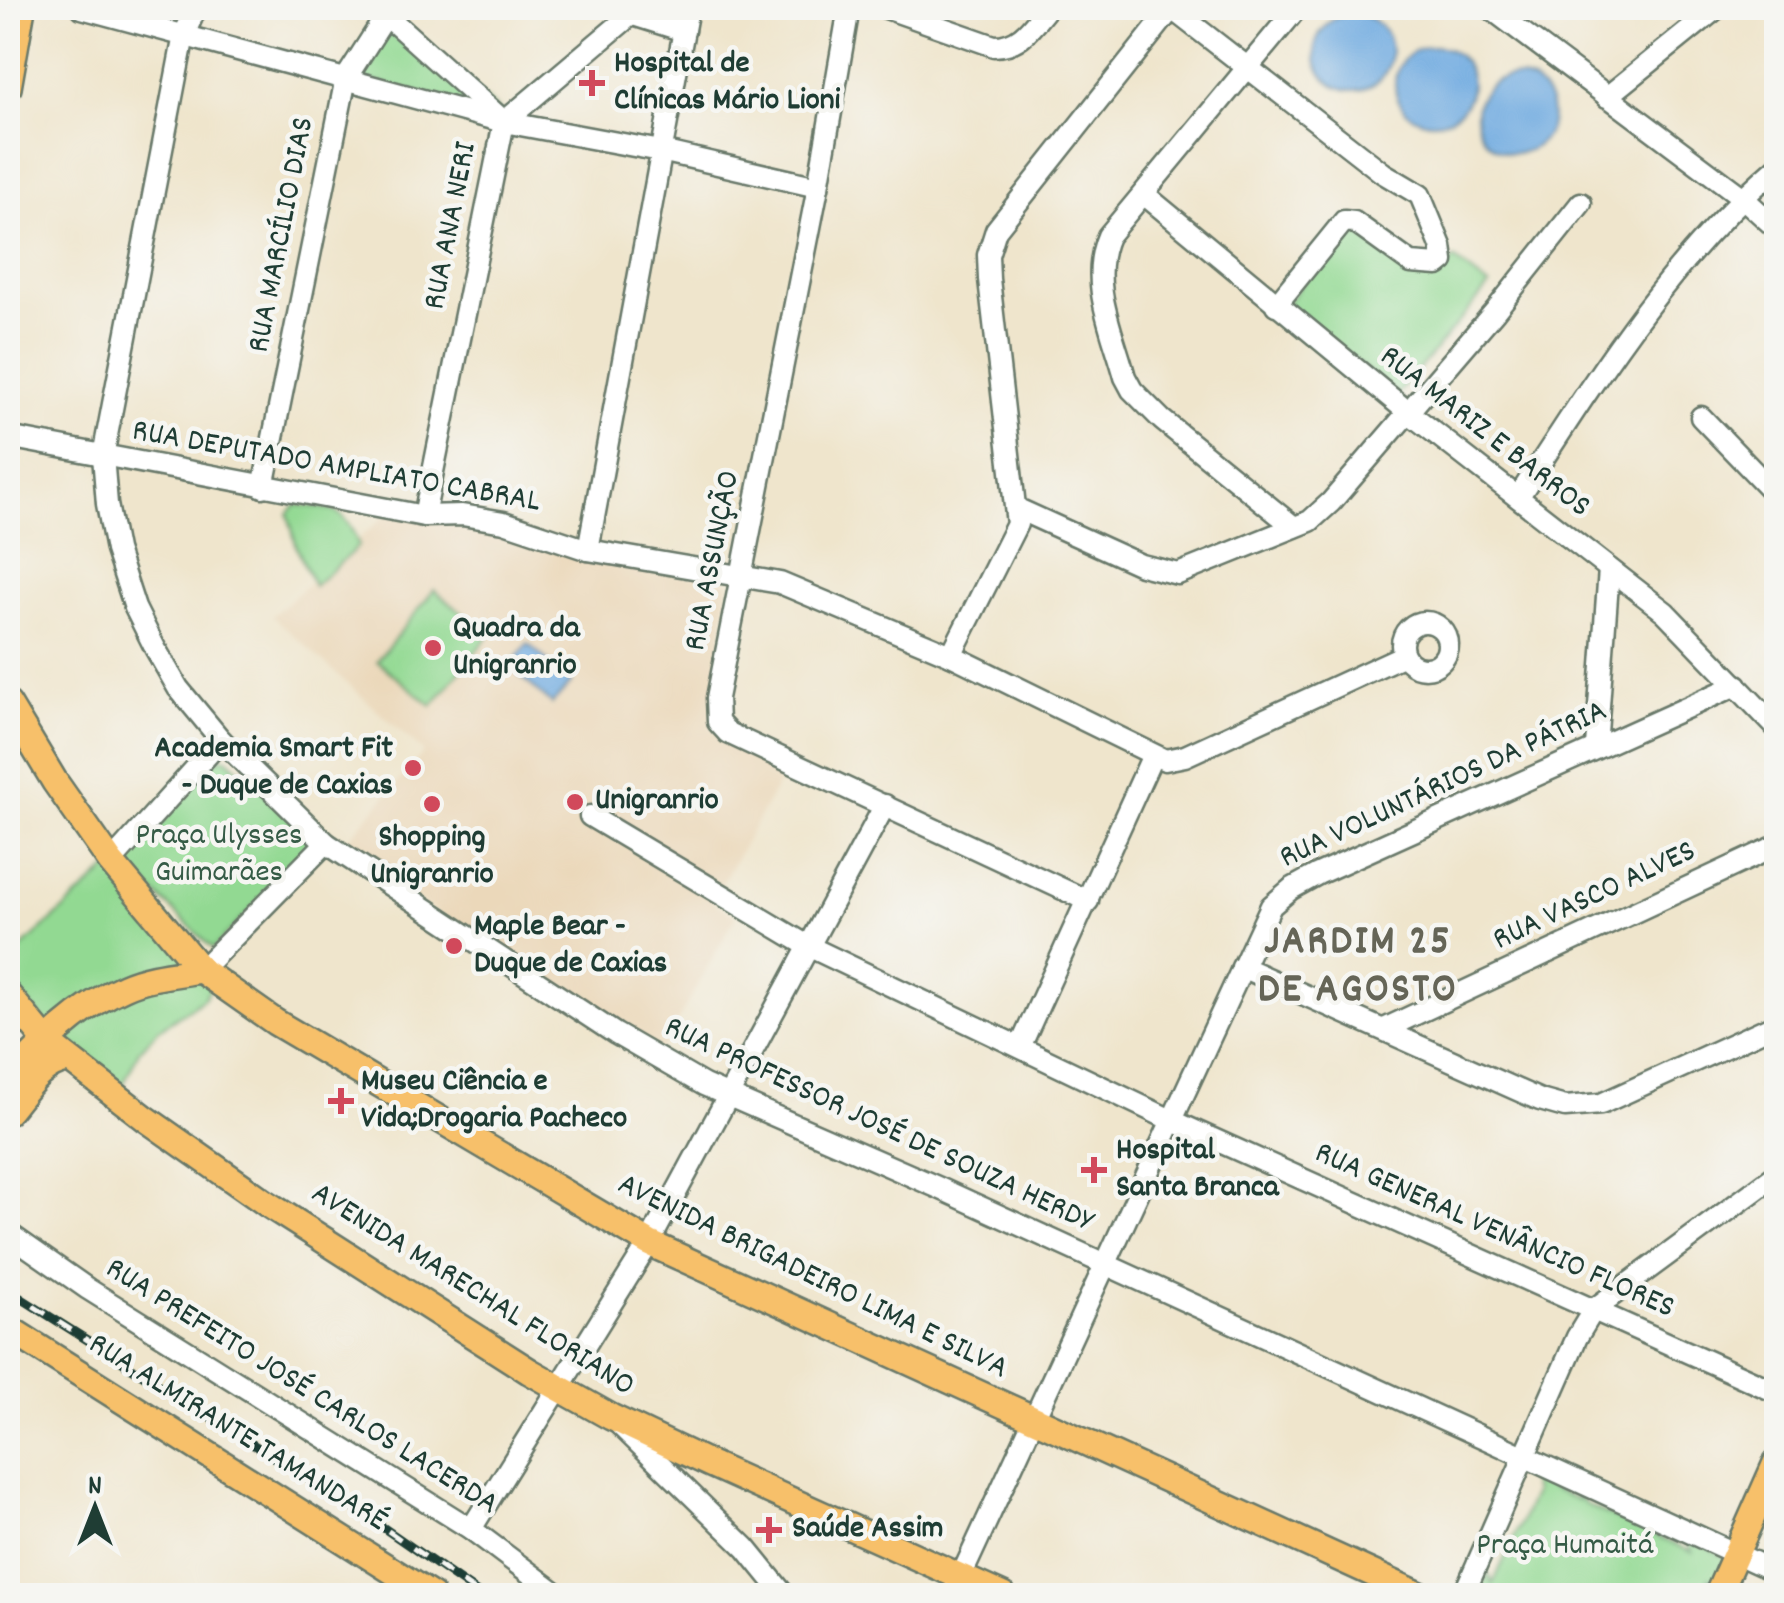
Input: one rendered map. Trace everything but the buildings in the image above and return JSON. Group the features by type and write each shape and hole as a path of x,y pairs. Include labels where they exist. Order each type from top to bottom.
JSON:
{"main road":[{"path":"8,88 22,8"},
{"name":"AVENIDA BRIGADEIRO LIMA E SILVA","path":"8,704 55,782 111,862 201,970 274,1022 649,1243 1422,1596"},
{"path":"8,1080 46,1041 96,1002 126,986 201,970"},
{"name":"AVENIDA MARECHAL FLORIANO","path":"8,995 46,1041 145,1118 266,1203 559,1389 956,1586 1002,1596"},
{"path":"8,1112 45,1068 68,1060"},
{"name":"RUA ALMIRANTE TAMANDARÉ","path":"8,1328 432,1596"},
{"path":"1717,1596 1776,1463"}],"street":[{"path":"82,8 504,122 660,151 818,187"},
{"name":"RUA PROFESSOR JOSÉ DE SOUZA HERDY","path":"196,8 184,36 104,456 108,504 116,550 136,608 178,688 221,740 326,844 632,1043 730,1098 1776,1572"},
{"path":"588,550 688,8"},
{"name":"RUA ASSUNÇÃO","path":"848,8 818,187 716,716 728,733 1088,901"},
{"path":"886,8 994,46 1021,38 1047,8"},
{"path":"952,655 1012,537 1018,509 989,279 991,243 1004,219 1171,8 1382,173 1420,194 1443,253 1438,265 1418,265 1354,222 1344,222 1276,305"},
{"path":"1294,528 1162,420 1132,390 1125,377 1099,279 1108,236 1297,8"},
{"path":"1490,8 1742,197 1776,228"},
{"path":"1607,97 1718,8"},
{"path":"385,9 504,122"},
{"name":"RUA MARCÍLIO DIAS","path":"263,487 346,78 385,9"},
{"path":"634,11 684,30"},
{"name":"RUA ANA NERI","path":"424,516 504,122 634,11"},
{"path":"1519,496 1650,300 1742,197 1776,168"},
{"name":"RUA MARIZ E BARROS","path":"1145,195 1408,412 1664,612 1776,727"},
{"path":"1018,509 1141,565 1178,574 1320,514 1582,203"},
{"path":"1701,418 1776,495"},
{"name":"RUA DEPUTADO AMPLIATO CABRAL","path":"8,437 424,516 462,515 504,522 588,550 796,589 952,655 1154,755"},
{"path":"1596,747 1610,570"},
{"path":"1020,1047 1154,755 1171,760 1185,756 1404,655"},
{"name":"RUA VOLUNTÁRIOS DA PÁTRIA","path":"956,1586 1271,906 1292,888 1737,685"},
{"path":"111,862 221,740"},
{"path":"470,1530 649,1243 885,806"},
{"name":"RUA GENERAL VENÂNCIO FLORES","path":"590,816 808,946 1172,1120 1776,1392"},
{"path":"201,970 326,844"},
{"name":"RUA VASCO ALVES","path":"1384,1029 1776,846"},
{"path":"1242,966 1540,1100 1582,1108 1612,1099 1776,1024"},
{"path":"1463,1596 1524,1455 1594,1309 1776,1176"},
{"name":"RUA PREFEITO JOSÉ CARLOS LACERDA","path":"8,1233 88,1289 470,1530 560,1596"},
{"path":"611,1417 746,1548 785,1596"}],"shaded area":[{"name":"Unigranrio","path":"387,514 454,517 577,554 589,562 728,582 710,728 791,761 712,901 736,916 658,1056 387,880 392,873 346,842 424,752 272,616"}],"green space":[{"path":"387,17 505,115 351,76"},
{"path":"1347,225 1443,269 1454,259 1489,286 1397,395 1285,305"},
{"path":"295,505 336,512 348,524 359,546 314,586 297,548 288,514"},
{"name":"Quadra da Unigranrio","path":"434,590 489,635 432,706 377,661"},
{"name":"Praça Ulysses Guimarães","path":"221,758 227,758 313,837 313,845 213,949 132,871 128,860"},
{"path":"113,865 221,972 204,998 159,1029 139,1051 120,1091 47,1025 8,980 8,960"},
{"name":"Praça Humaitá","path":"1540,1471 1546,1473 1552,1489 1578,1500 1574,1485 1585,1504 1637,1528 1630,1511 1638,1514 1647,1532 1692,1552 1687,1537 1727,1558 1715,1588 1709,1578 1701,1595 1478,1596 1488,1573 1493,1584 1534,1493 1530,1478"}],"water":[{"path":"1353,14 1380,25 1391,52 1380,79 1353,90 1326,79 1315,52 1326,25"},
{"path":"1433,46 1460,57 1471,84 1460,111 1433,122 1406,111 1395,84 1406,57"},
{"path":"1514,77 1541,88 1552,115 1541,142 1514,153 1487,142 1476,115 1487,88"},
{"path":"528,644 572,682 552,704 509,666"}],"railway":[{"path":"8,1290 368,1517 482,1596"}],"place":[{"name":"Hospital de Clínicas Mário Lioni","path":"592,83"},
{"name":"Quadra da Unigranrio","path":"433,648"},
{"name":"Academia Smart Fit - Duque de Caxias","path":"413,768"},
{"name":"Unigranrio","path":"575,802"},
{"name":"Shopping Unigranrio","path":"432,804"},
{"name":"Maple Bear - Duque de Caxias","path":"454,946"},
{"name":"Museu Ciência e Vida;Drogaria Pacheco","path":"341,1101"},
{"name":"Hospital Santa Branca","path":"1094,1170"},
{"name":"Saúde Assim","path":"769,1530"}],"district":[{"name":"JARDIM 25 DE AGOSTO","path":"1358,968"}]}
